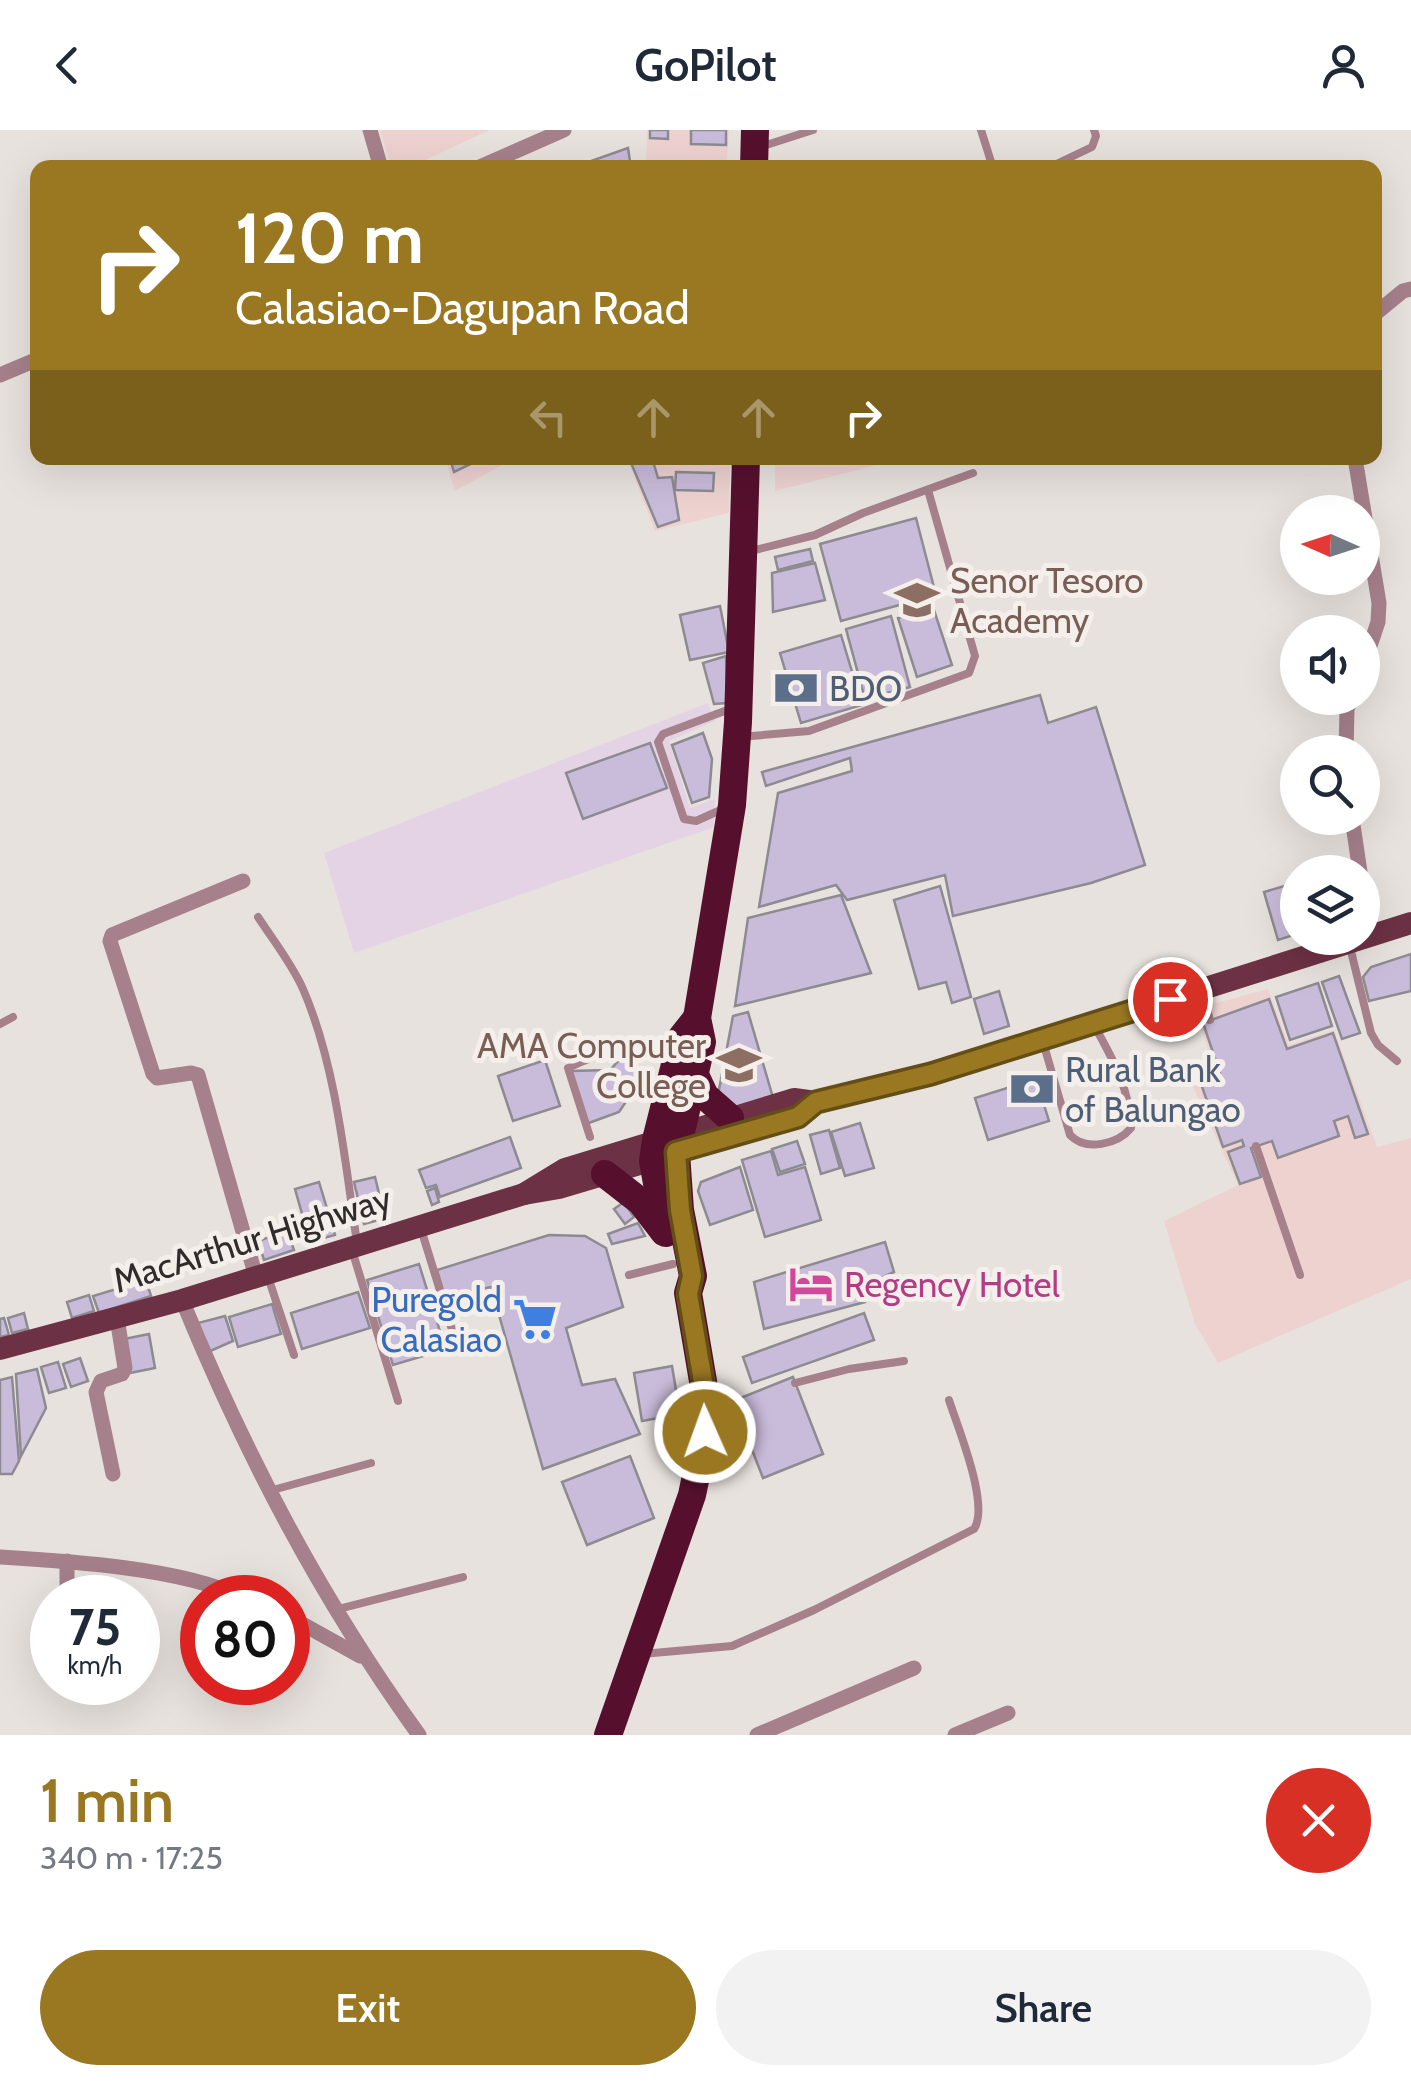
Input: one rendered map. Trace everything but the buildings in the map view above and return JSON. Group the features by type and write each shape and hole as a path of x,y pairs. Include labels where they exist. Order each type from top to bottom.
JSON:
{"highway":[{"path":"608,1735 692,1495 705,1424 704,1387 688,1294 692,1276 666,1146 695,1075 702,1042 697,1018 732,805 746,465"},
{"path":"688,1294 677,1281 666,1237 666,1146 682,1037 697,1018"},
{"path":"695,1075 705,1096 730,1118"},
{"path":"605,1174 641,1202 666,1237"}],"main road":[{"path":"1380,933 1411,924"},
{"path":"666,1146 730,1118 794,1100 816,1102 931,1074 1309,955"},
{"path":"666,1146 798,1117 816,1102"},
{"name":"MacArthur Highway","path":"0,1349 182,1300 420,1224 605,1174 666,1146"},
{"name":"MacArthur Highway","path":"524,1194 565,1169 666,1146"}],"street":[{"path":"370,130 379,160"},
{"path":"495,160 564,130"},
{"path":"1382,308 1411,289"},
{"path":"0,375 30,362"},
{"path":"1357,465 1378,615"},
{"path":"243,881 112,934 110,940 153,1074 158,1078 198,1075 261,1275"},
{"path":"182,1300 268,1492 363,1658 419,1735"},
{"path":"112,1474 96,1392 101,1381 122,1374 125,1368 117,1318"},
{"path":"0,1558 67,1560 180,1580"},
{"path":"67,1560 67,1575"},
{"path":"310,1615 334,1610"},
{"path":"310,1627 363,1658"},
{"path":"756,1735 914,1668"},
{"path":"958,1734 1008,1712"}],"lane":[{"path":"754,149 813,130"},
{"path":"982,130 991,160"},
{"path":"1064,160 1092,146 1094,130"},
{"path":"744,552 814,535 973,473"},
{"path":"737,738 809,731 969,673 976,656 928,490"},
{"path":"732,805 696,820 684,819 658,742 663,734 739,706"},
{"path":"258,917 302,987 321,1046 339,1125 354,1244 398,1401"},
{"path":"1359,955 1371,1033 1378,1045 1397,1060"},
{"path":"1201,989 1210,1020"},
{"path":"0,1024 13,1017"},
{"path":"1042,1039 1070,1135 1085,1144 1116,1142 1131,1128 1130,1105 1117,1068 1093,1023"},
{"path":"590,1137 568,1068 618,1048 643,1042 664,1044"},
{"path":"1256,1146 1300,1275"},
{"path":"420,1224 458,1350"},
{"path":"629,1275 673,1264"},
{"path":"261,1275 294,1355"},
{"path":"796,1383 849,1369 904,1361"},
{"path":"638,1654 732,1646 814,1610 974,1529 980,1514 976,1489 949,1400"},
{"path":"705,1424 736,1408"},
{"path":"268,1492 371,1463"},
{"path":"334,1610 463,1576"}],"shaded area":[{"path":"380,130 490,130 425,160 389,160"},
{"path":"647,130 729,130 727,160 646,160"},
{"path":"447,465 502,465 455,491"},
{"path":"630,465 730,465 729,513 655,531"},
{"path":"775,465 877,465 775,491"},
{"path":"708,703 715,721 669,741 690,808 715,799 714,827 354,953 324,853"},
{"path":"1268,989 1289,1045 1334,1030 1377,1147 1411,1138 1411,1279 1218,1363 1195,1324 1164,1221 1238,1185 1190,1080 1216,1072 1194,1009"}],"place":[{"name":"Senor Tesoro Academy","path":"917,600"},
{"name":"BDO","path":"796,688"},
{"name":"AMA Computer College","path":"739,1065"},
{"name":"Rural Bank of Balungao","path":"1032,1089"},
{"name":"Regency Hotel","path":"811,1284"},
{"name":"Puregold Calasiao","path":"535,1319"}],"route":[{"path":"705,1432 704,1387 688,1294 692,1276 680,1210 676,1152 798,1117 816,1102 931,1074 1170,999"}]}
